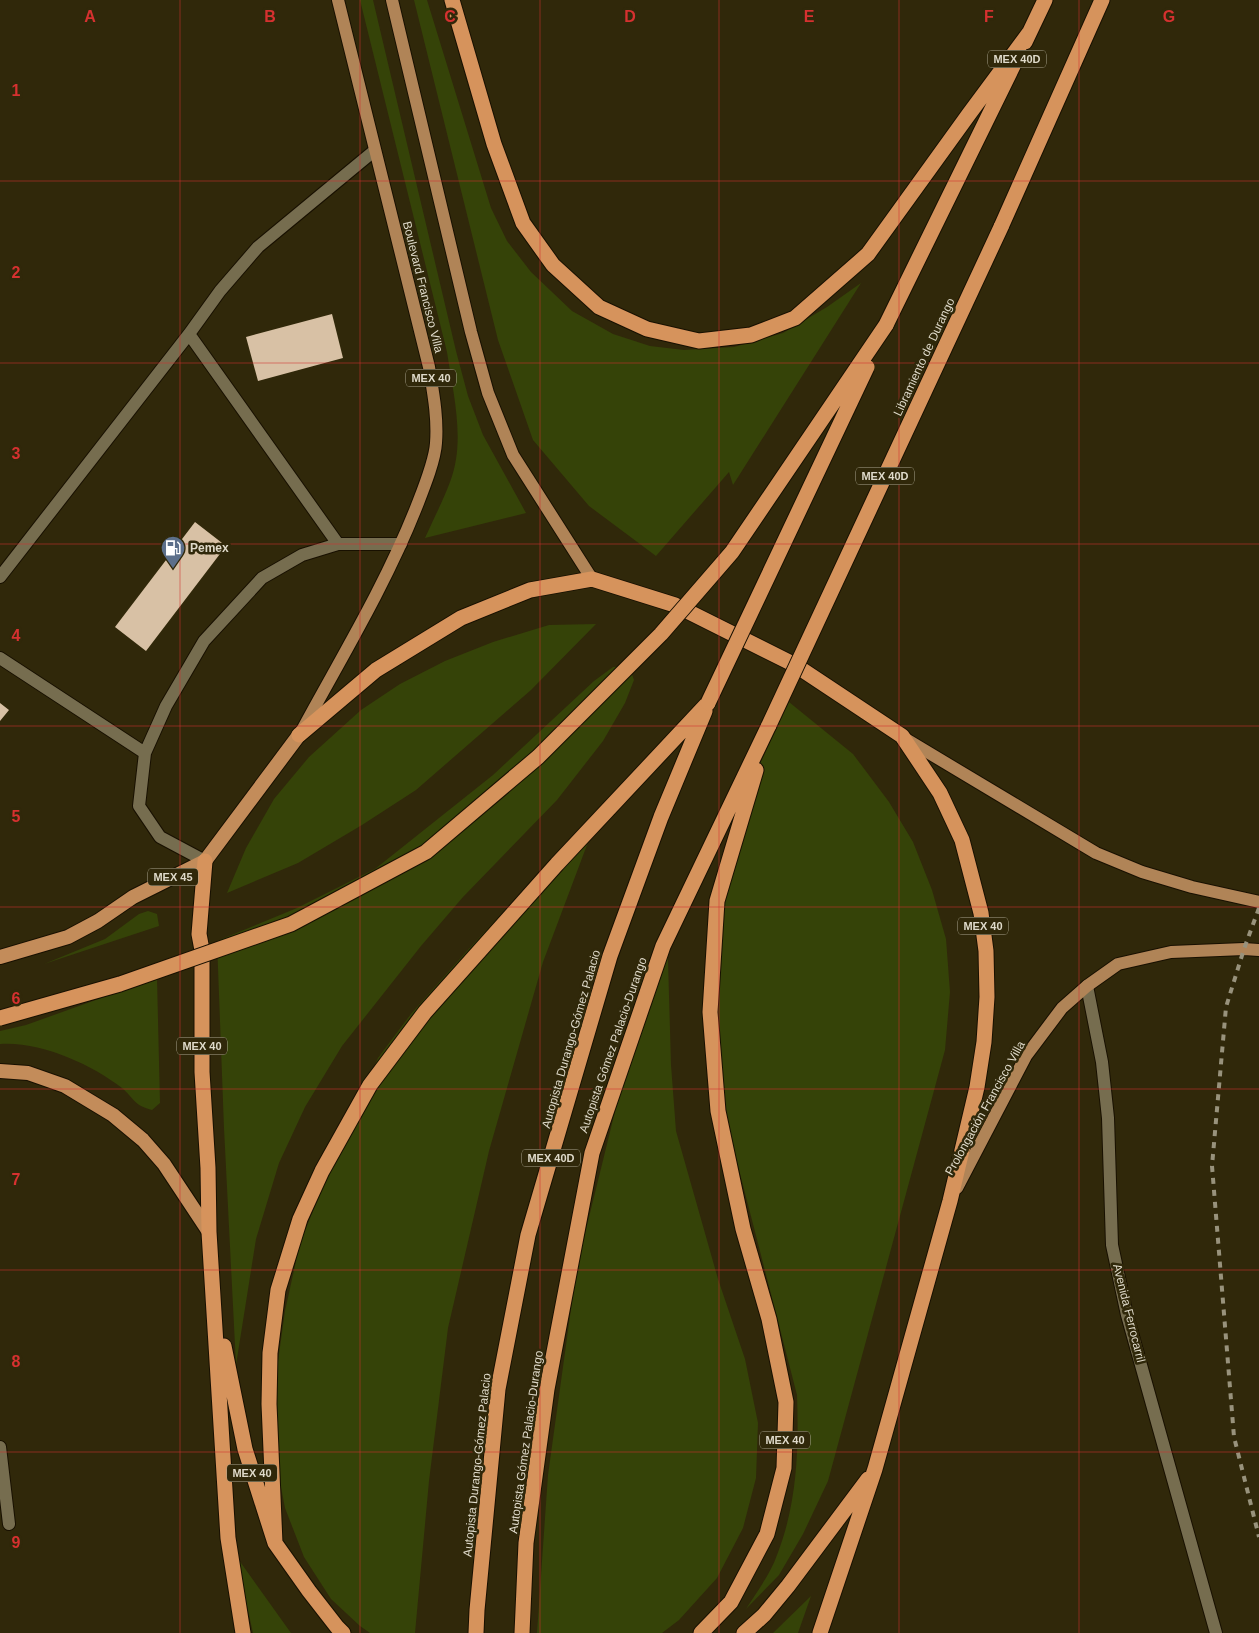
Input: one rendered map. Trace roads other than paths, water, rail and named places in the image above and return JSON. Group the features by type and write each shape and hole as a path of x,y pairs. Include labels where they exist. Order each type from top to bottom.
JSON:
{"highway":[{"path":"452,0 494,144 523,223 553,265 599,306 648,329 699,341 751,335 795,318 868,254 1029,33"},
{"name":"MEX 40D","path":"708,702 886,325 1045,0"},
{"name":"Libramiento de Durango","path":"769,725 1001,227 1102,0"},
{"path":"0,1018 120,984 291,924 426,852 538,757 660,634 732,552 886,325"},
{"name":"MEX 40","path":"299,735 376,670 461,618 530,590 592,579 675,605 786,661 902,736 940,793 962,840 981,913 986,951 987,997 984,1042 976,1087 950,1201 875,1469 788,1586 764,1615 744,1633"},
{"path":"276,1543 269,1404 270,1353 278,1290 300,1218 322,1171 370,1084 432,1004 557,864 708,702"},
{"name":"Autopista Durango-Gómez Palacio","path":"476,1633 498,1389 528,1235 610,956 661,817 708,702"},
{"name":"MEX 40","path":"701,1633 731,1602 767,1534 784,1468 786,1402 769,1319 743,1229 718,1111 710,1012 717,901 769,725"},
{"name":"Autopista Gómez Palacio-Durango","path":"522,1633 526,1543 547,1389 592,1153 663,946 769,725"},
{"name":"MEX 45","path":"0,957 68,936 98,921 133,897 205,861 299,735"},
{"name":"MEX 40","path":"205,861 199,934 202,950 202,1072 208,1168 212,1290 245,1449 276,1543 309,1591 337,1627 344,1633"},
{"path":"0,1071 28,1073 65,1086 112,1115 143,1140 164,1164 209,1232"},
{"path":"212,1290 228,1538 243,1633"},
{"path":"820,1633 875,1469"}],"main road":[{"name":"Boulevard Francisco Villa","path":"299,735 401,544 424,487 436,444 436,408 429,367 338,0"},
{"path":"392,0 468,322 488,393 514,455 592,579"},
{"name":"MEX 40","path":"902,736 1096,853 1142,872 1192,887 1259,902"},
{"name":"Prolongación Francisco Villa","path":"950,1201 1026,1056 1062,1008 1087,986 1118,964 1171,952 1259,950"}],"street":[{"path":"0,577 189,334 220,291 258,247 374,151"},
{"path":"189,334 338,544"},
{"path":"205,861 160,837 139,806 145,753 166,706 204,641 262,578 302,555 338,544 401,544"},
{"path":"0,658 145,753"},
{"name":"Avenida Ferrocarril","path":"1087,986 1102,1062 1108,1118 1112,1245 1127,1315 1216,1633"},
{"path":"0,1447 9,1524"}],"railway":[{"path":"1259,908 1226,1007 1212,1166 1234,1437 1259,1537"}],"place":[{"name":"Pemex","path":"173,569"}]}
